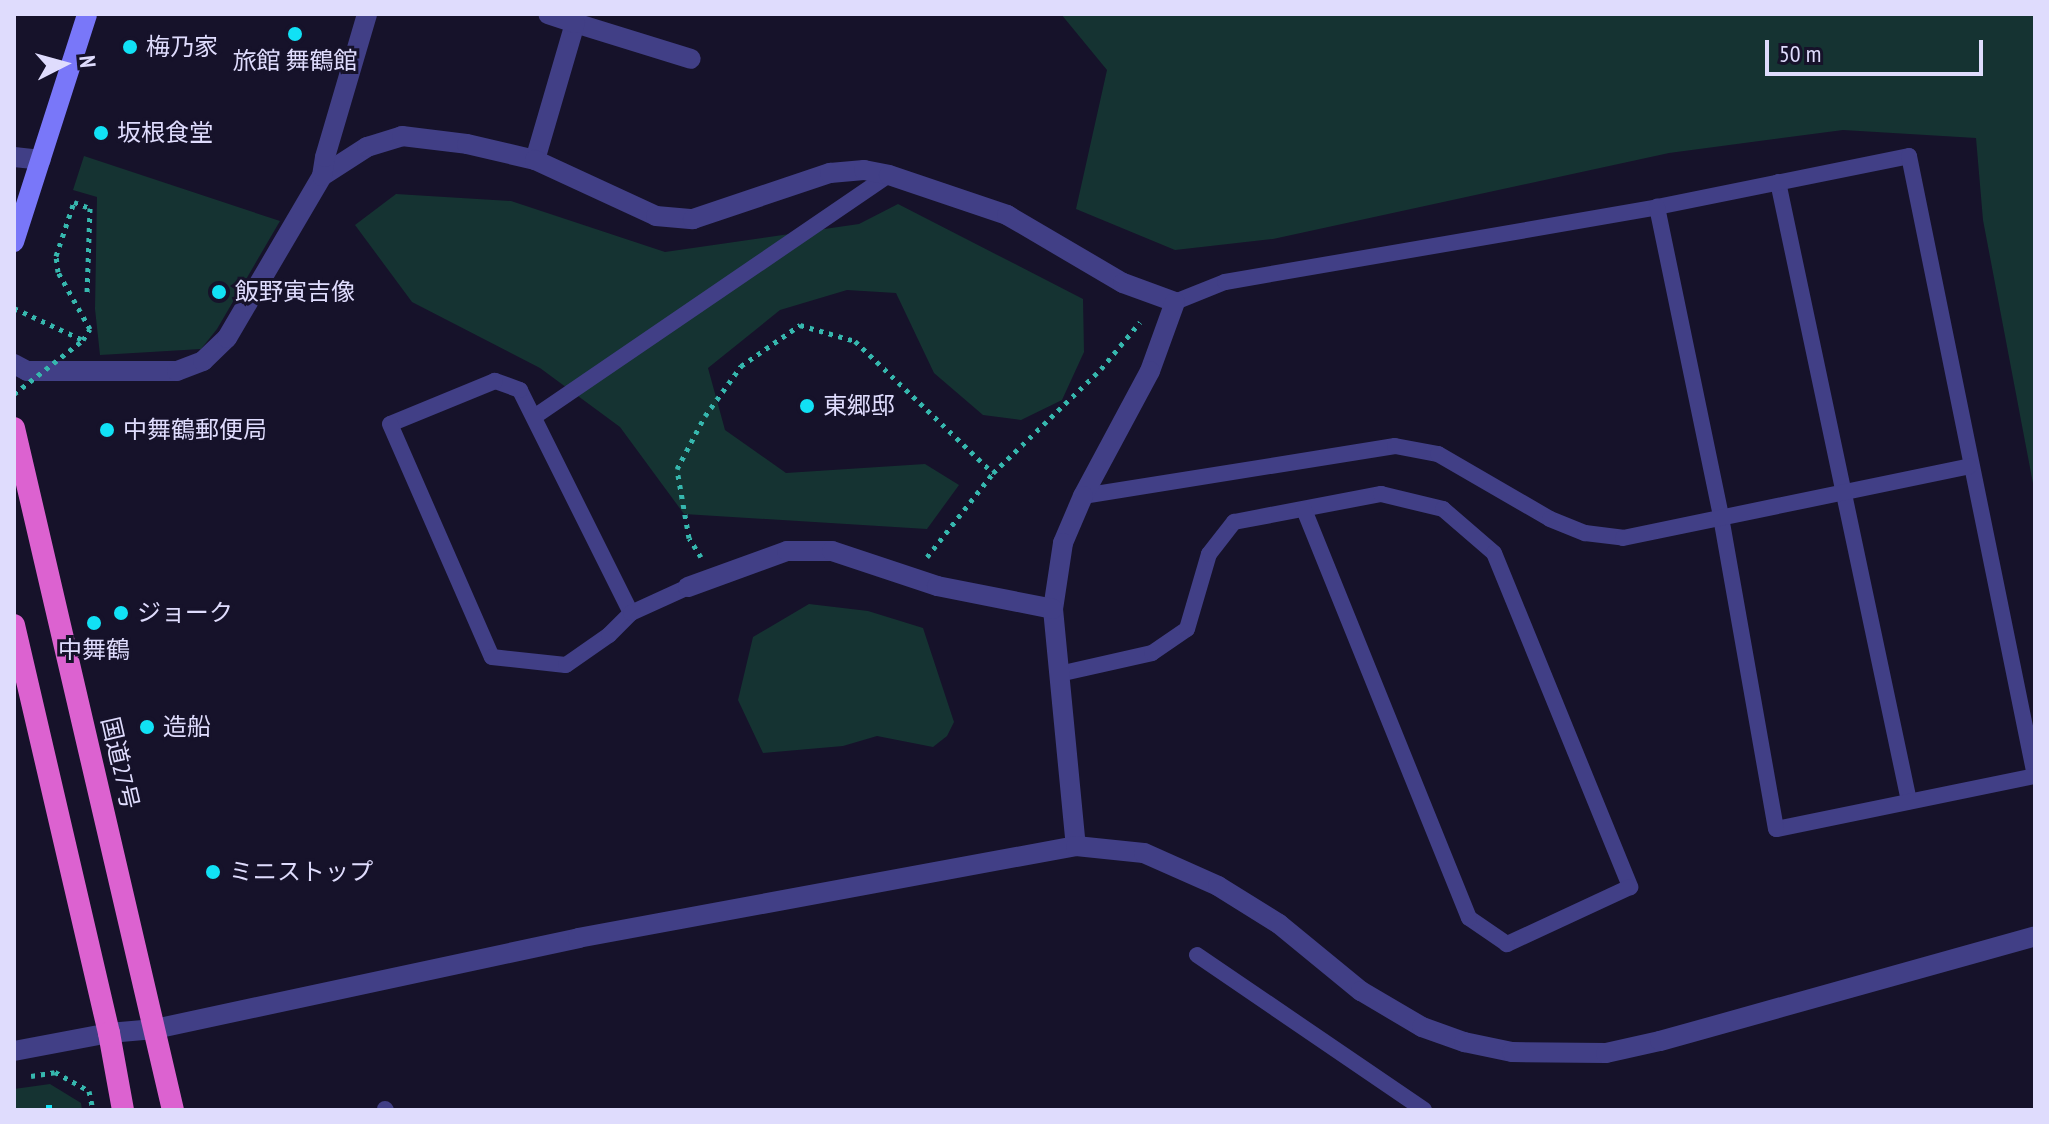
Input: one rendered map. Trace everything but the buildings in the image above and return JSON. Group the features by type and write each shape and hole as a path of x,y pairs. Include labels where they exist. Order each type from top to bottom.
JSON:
{"highway":[{"name":"国道27号","path":"14,428 173,1110"},
{"path":"14,625 109,1033 123,1110"}],"main road":[{"path":"14,242 87,14"}],"street":[{"path":"14,364 27,371 177,371 203,361 227,338 322,176 367,14"},
{"path":"548,14 691,59"},
{"path":"535,160 575,23"},
{"path":"322,176 367,147 402,136 467,144 535,160 656,216 693,219 830,173 864,170 889,175 1007,215 1123,283 1168,299 1150,371 1083,496 1063,543 1053,609 1076,846"},
{"path":"14,157 41,160"},
{"path":"688,587 787,551 832,551 937,586 1053,609"},
{"path":"14,1051 109,1033 155,1029 578,938 1076,846 1144,853 1218,886 1279,924 1361,991 1422,1027 1464,1042 1512,1052 1606,1053 1647,1044 2035,936"}],"lane":[{"path":"1168,299 1225,282 1657,207 1909,156 2035,776 1776,829 1721,516 1657,207"},
{"path":"534,417 889,175"},
{"path":"1778,182 1841,492 1909,801"},
{"path":"631,613 520,390 495,381 390,424 492,657 566,665 609,635 631,613 688,587"},
{"path":"1083,496 1395,446 1438,454 1550,519 1585,533 1623,538 1970,466"},
{"path":"1059,674 1152,653 1187,629 1209,554 1234,522 1381,494 1443,509 1494,553 1630,887 1507,944 1469,918 1304,509"},
{"path":"1197,955 1424,1110"}],"path":[{"path":"14,394 83,340 90,329 58,272 56,256 74,202 90,208 87,295"},
{"path":"912,577 993,473 1168,299"},
{"path":"14,308 83,340"},
{"path":"714,578 689,538 677,469 705,416 741,366 800,325 855,341 993,473"},
{"path":"28,1076 55,1072 89,1091 93,1110"}],"green space":[{"path":"1061,14 2035,14 2035,494 1983,220 1976,138 1843,130 1669,153 1273,239 1175,250 1076,209 1107,70"},
{"path":"84,156 280,221 217,329 201,349 100,355 95,309 97,197 73,190"},
{"path":"396,194 511,201 665,252 859,224 898,204 1083,299 1084,352 1062,400 1021,420 983,415 934,373 896,293 847,290 780,310 708,368 725,430 786,473 925,464 959,485 927,529 684,514 620,427 540,368 412,302 355,225"},
{"path":"809,604 868,611 923,628 954,722 947,736 933,747 877,736 843,746 763,753 738,700 753,637"},
{"path":"50,1084 81,1103 82,1110 14,1110 14,1089"}],"railway":[{"path":"49,1105 49,1110"}],"place":[{"name":"旅館 舞鶴館","path":"295,34"},
{"name":"梅乃家","path":"130,47"},
{"name":"坂根食堂","path":"101,133"},
{"name":"飯野寅吉像","path":"219,292"},
{"name":"東郷邸","path":"807,406"},
{"name":"中舞鶴郵便局","path":"107,430"},
{"name":"ジョーク","path":"121,613"},
{"name":"中舞鶴","path":"94,623"},
{"name":"造船","path":"147,727"},
{"name":"ミニストップ","path":"213,872"}]}
